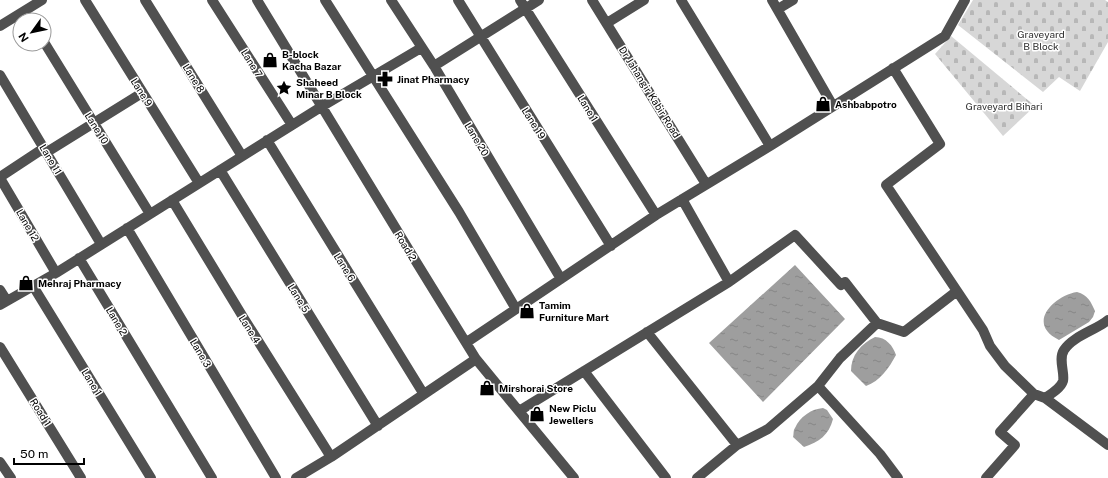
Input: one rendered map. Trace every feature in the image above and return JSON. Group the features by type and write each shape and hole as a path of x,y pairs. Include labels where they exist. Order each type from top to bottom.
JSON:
{"street":[{"path":"1,24 42,0"},
{"name":"Lane 9","path":"85,0 199,183"},
{"name":"Lane 8","path":"145,0 242,156"},
{"name":"Lane 7","path":"212,0 292,125"},
{"name":"Road 2","path":"256,0 414,260 467,342 476,359 574,478"},
{"path":"326,0 459,212 516,309"},
{"name":"Lane 20","path":"391,0 434,66 561,279"},
{"name":"Lane 19","path":"458,0 611,246"},
{"path":"434,66 481,37 523,4 539,0"},
{"name":"Dr Jahangir Kabir Road","path":"592,0 706,184"},
{"path":"607,23 644,0"},
{"path":"681,0 770,146"},
{"path":"772,0 833,106"},
{"path":"778,10 793,0"},
{"path":"467,342 656,215 770,146 945,36 965,0"},
{"name":"Lane 1","path":"523,4 656,215"},
{"path":"0,290 4,303 56,273 373,75 421,48"},
{"name":"Lane 10","path":"50,52 150,214"},
{"path":"893,68 940,144 886,185 983,330 990,346 1005,366 1034,394 1045,398 1108,445"},
{"name":"Lane 11","path":"0,75 101,244"},
{"path":"0,177 94,123 142,93"},
{"name":"Lane 6","path":"267,140 423,393"},
{"name":"Lane 5","path":"220,170 378,426"},
{"name":"Lane 12","path":"0,177 56,273"},
{"path":"682,199 729,282"},
{"name":"Lane 4","path":"172,200 331,457"},
{"name":"Lane 3","path":"127,228 276,478"},
{"path":"519,411 729,282 795,235 841,285 846,282 877,323 904,332 957,291"},
{"name":"Lane 2","path":"79,258 212,478"},
{"name":"Lane 1","path":"33,286 151,478"},
{"path":"1045,398 1058,388 1063,381 1061,365 1064,350 1073,341 1108,320"},
{"path":"697,478 737,445 768,429 818,386 840,358 877,323"},
{"path":"647,332 737,445"},
{"name":"Road 1","path":"0,347 81,478"},
{"path":"296,478 378,426 423,393 476,359"},
{"path":"584,371 666,478"},
{"path":"818,386 880,454 898,478"},
{"path":"986,478 1015,445 1000,432 1034,394"},
{"path":"0,462 10,478"}],"green space":[{"name":"Graveyard B Block","path":"973,0 1105,0 1108,2 1108,42 1080,91 1059,77 1043,92 958,25"},
{"name":"Graveyard Bihari","path":"951,36 1035,106 1003,136 935,54"}],"water":[{"path":"795,265 845,319 763,402 709,343"},
{"path":"1077,292 1084,295 1090,302 1095,311 1093,317 1089,322 1059,340 1049,334 1045,326 1044,319 1052,305 1059,299"},
{"path":"875,337 886,340 893,348 896,355 884,374 876,381 866,386 851,371 851,365 855,355 861,347"},
{"path":"823,408 827,410 833,419 831,425 823,437 804,447 793,437 794,429 800,420 807,414"}],"place":[{"name":"B-block Kacha Bazar","path":"270,60"},
{"name":"Jinat Pharmacy","path":"385,79"},
{"name":"Shaheed Minar B Block","path":"284,88"},
{"name":"Ashbabpotro","path":"823,104"},
{"name":"Mehraj Pharmacy","path":"26,283"},
{"name":"Tamim Furniture Mart","path":"527,311"},
{"name":"Mirshorai Store","path":"487,388"},
{"name":"New Piclu Jewellers","path":"537,414"}]}
